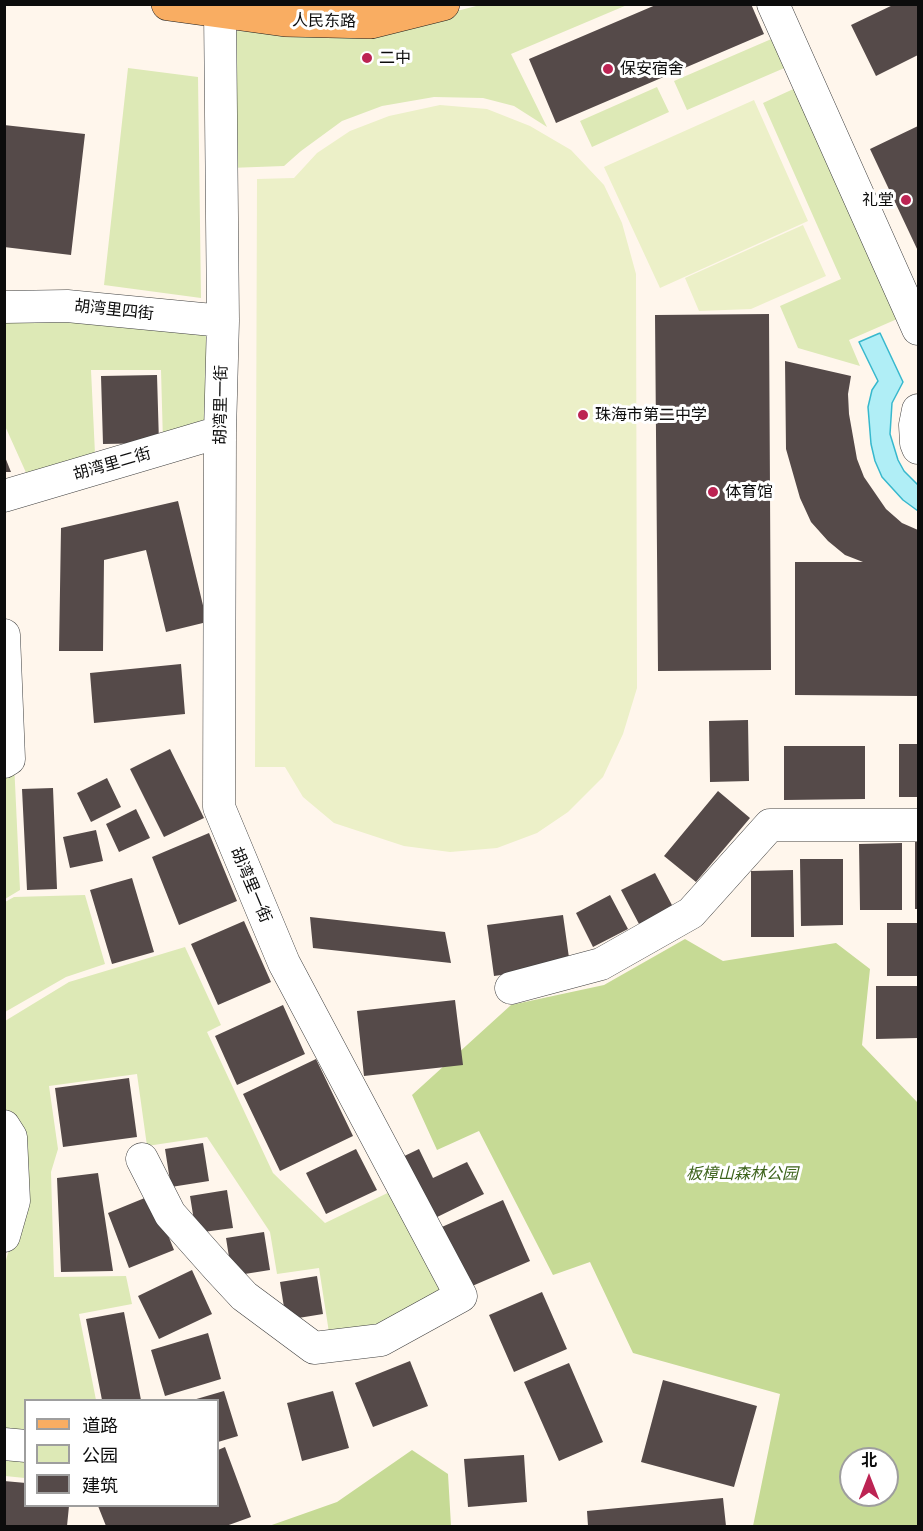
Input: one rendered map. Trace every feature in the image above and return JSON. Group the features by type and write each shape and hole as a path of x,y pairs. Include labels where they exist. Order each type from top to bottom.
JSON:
{"main road":[{"name":"人民东路","path":"168,4 285,20 371,22 443,4"}],"lane":[{"path":"773,4 918,329"},
{"name":"胡湾里一街","path":"142,1159 170,1214 218,1268 244,1296 314,1348 381,1340 461,1296 284,963 219,807 220,432 223,321 220,11"},
{"name":"胡湾里四街","path":"4,307 67,306 223,321"},
{"path":"918,410 915,425 918,448"},
{"name":"胡湾里二街","path":"4,496 220,432"},
{"path":"4,635 9,759 4,762"},
{"path":"511,988 601,964 691,913 770,825 918,825"},
{"path":"4,1126 11,1137 14,1201 4,1236"},
{"path":"4,1444 24,1446"}],"green space":[{"path":"480,5 627,5 511,54 547,127 514,106 483,98 434,97 382,106 342,121 284,166 229,168 231,31 368,34"},
{"path":"776,37 789,66 687,110 674,81"},
{"path":"128,68 198,77 201,298 104,285"},
{"path":"802,85 904,316 849,340 860,366 798,348 780,306 841,279 763,103"},
{"path":"657,87 669,112 592,147 580,121"},
{"path":"754,100 808,221 660,288 604,167"},
{"path":"440,105 487,109 530,126 571,150 604,185 622,223 636,274 637,688 623,734 603,777 568,812 537,833 497,848 450,852 404,846 334,823 303,797 285,767 255,767 257,179 294,178 317,153 350,131 389,116"},
{"path":"803,225 826,276 751,309 699,311 685,278"},
{"path":"4,314 219,326 214,427 163,442 161,370 91,370 95,454 28,477 5,426"},
{"path":"14,762 20,890 5,899 5,769"},
{"path":"85,895 105,964 66,977 5,1012 5,902 14,897"},
{"name":"板樟山森林公园","path":"685,939 723,961 836,943 870,969 862,1045 918,1103 918,1526 753,1526 780,1394 633,1353 590,1262 553,1275 479,1131 437,1150 412,1095 511,1005 604,985"},
{"path":"185,947 221,1025 207,1032 273,1173 325,1223 398,1188 455,1293 377,1335 330,1339 319,1268 277,1274 270,1232 207,1137 147,1146 137,1074 49,1086 58,1149 51,1172 54,1277 126,1276 132,1304 79,1314 96,1399 24,1399 24,1478 5,1476 4,1268 21,1203 5,1116 5,1021 69,982"},
{"path":"412,1450 448,1474 451,1526 269,1526 337,1502"}],"water":[{"path":"880,333 903,382 892,403 890,434 904,471 918,485 918,511 903,500 882,477 871,444 868,407 872,390 878,381 859,342"}],"building":[{"name":"保安宿舍","path":"658,4 751,4 764,34 556,123 529,59"},
{"path":"895,4 918,4 918,55 876,76 851,25"},
{"path":"4,125 85,134 71,255 4,247"},
{"name":"礼堂","path":"918,126 918,251 870,149"},
{"name":"体育馆","path":"769,314 771,670 658,671 655,315"},
{"path":"785,361 851,376 848,394 849,414 857,459 864,477 886,509 902,523 918,530 918,696 795,695 795,562 863,562 845,555 828,541 811,522 800,498 786,449"},
{"path":"157,375 159,443 103,444 101,376"},
{"path":"5,457 11,472 5,472"},
{"path":"178,501 207,622 166,632 146,550 104,560 103,651 59,651 61,528"},
{"path":"181,664 185,714 94,723 90,673"},
{"path":"748,720 749,781 710,782 709,721"},
{"path":"899,744 918,744 918,797 899,797"},
{"path":"784,746 865,746 865,799 784,800"},
{"path":"170,749 204,818 164,837 130,769"},
{"path":"107,778 121,807 91,822 77,793"},
{"path":"53,788 57,889 27,890 22,789"},
{"path":"718,791 750,818 696,882 664,856"},
{"path":"136,809 150,838 119,852 106,824"},
{"path":"96,830 103,861 70,868 63,837"},
{"path":"209,833 237,901 179,925 152,857"},
{"path":"915,842 918,842 918,909 915,909"},
{"path":"902,843 902,910 860,910 859,844"},
{"path":"800,859 843,859 843,925 801,926"},
{"path":"793,870 794,937 751,937 751,871"},
{"path":"655,873 673,907 639,924 621,890"},
{"path":"132,878 154,952 112,964 90,890"},
{"path":"610,895 628,929 593,947 576,913"},
{"path":"563,915 570,965 494,976 487,925"},
{"path":"310,917 445,932 451,963 313,948"},
{"path":"244,921 271,982 218,1005 191,944"},
{"path":"887,923 918,923 918,976 887,976"},
{"path":"876,986 918,986 918,1038 876,1039"},
{"path":"455,1000 463,1065 364,1076 357,1011"},
{"path":"283,1005 305,1054 237,1085 215,1036"},
{"path":"316,1059 353,1136 280,1171 243,1094"},
{"path":"129,1078 137,1137 63,1147 55,1088"},
{"path":"203,1143 209,1181 171,1187 165,1149"},
{"path":"356,1149 377,1190 326,1214 306,1173"},
{"path":"419,1149 433,1178 467,1162 484,1194 427,1222 396,1160"},
{"path":"98,1173 113,1271 61,1272 57,1178"},
{"path":"227,1190 233,1228 196,1233 190,1196"},
{"path":"152,1195 174,1250 129,1268 108,1213"},
{"path":"503,1200 530,1261 463,1290 435,1230"},
{"path":"264,1232 270,1270 232,1276 226,1238"},
{"path":"192,1270 212,1314 159,1339 138,1296"},
{"path":"317,1276 323,1314 286,1320 280,1282"},
{"path":"542,1292 567,1349 514,1372 489,1315"},
{"path":"124,1312 141,1399 102,1399 86,1319"},
{"path":"208,1333 221,1379 165,1396 151,1350"},
{"path":"410,1361 428,1406 373,1427 355,1383"},
{"path":"569,1363 603,1442 559,1461 524,1382"},
{"path":"663,1380 757,1406 734,1487 641,1462"},
{"path":"224,1391 238,1436 219,1442 219,1399 196,1399"},
{"path":"333,1391 349,1448 302,1461 287,1403"},
{"path":"225,1447 251,1517 226,1526 106,1526 98,1507 219,1507 219,1450"},
{"path":"524,1455 527,1502 468,1507 464,1459"},
{"path":"4,1481 24,1483 24,1507 69,1507 67,1526 4,1526"},
{"path":"723,1498 726,1526 588,1526 587,1511"}],"place":[{"name":"二中","path":"367,58"},
{"name":"保安宿舍","path":"608,69"},
{"name":"礼堂","path":"906,200"},
{"name":"珠海市第二中学","path":"583,415"},
{"name":"体育馆","path":"713,492"}]}
